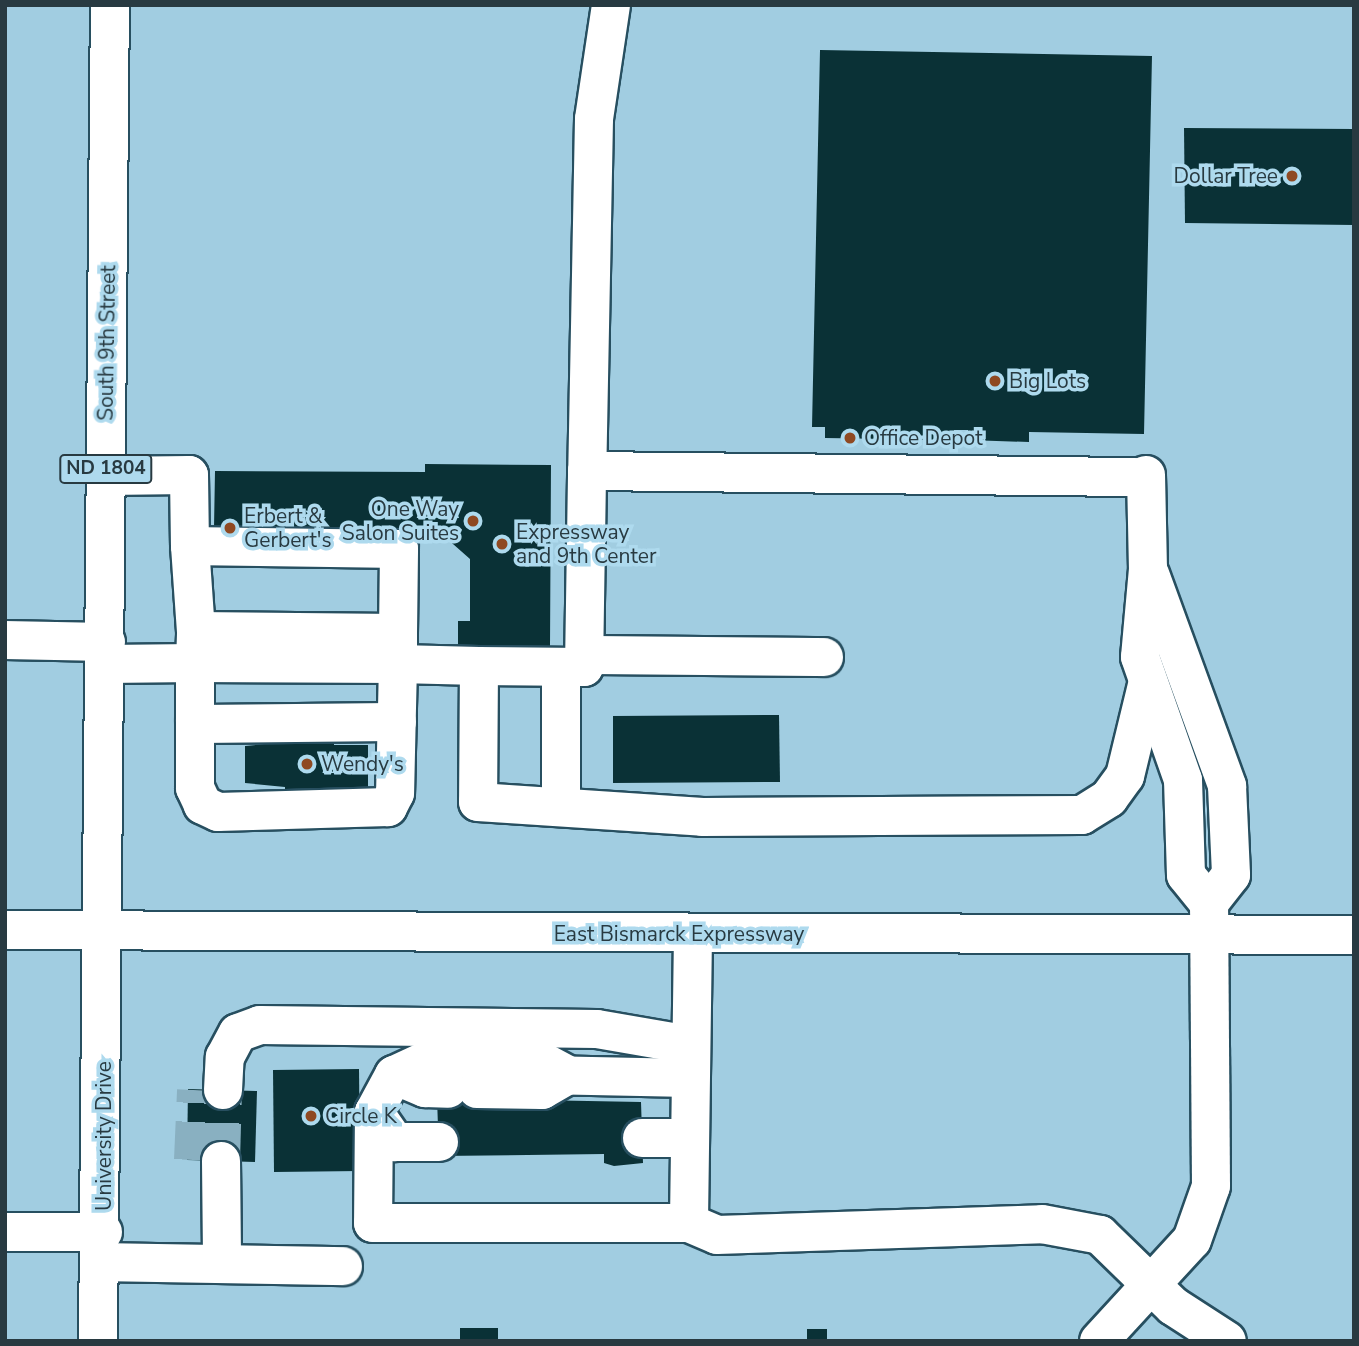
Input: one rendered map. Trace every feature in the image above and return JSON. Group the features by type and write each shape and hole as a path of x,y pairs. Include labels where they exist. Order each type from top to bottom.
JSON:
{"main road":[{"name":"South 9th Street","path":"104,932 110,5"},
{"path":"561,804 587,471 594,119 611,5"},
{"path":"587,471 1140,476 1148,569 1139,631 1147,685 1183,780 1186,875 1209,919"},
{"path":"106,476 190,475 190,546 195,647 195,788 203,805 218,812 372,812 388,807 396,793 399,548 190,546"},
{"path":"1098,1341 1192,1240 1211,1186 1209,919 1231,875 1227,786 1148,569"},
{"path":"5,640 106,653 195,647 398,648 479,666 573,661 824,657"},
{"path":"479,666 478,802 561,804 702,817 1082,815 1109,797 1125,776 1147,685"},
{"path":"195,723 397,722"},
{"name":"East Bismarck Expressway","path":"5,930 693,933 1209,919 1354,935"},
{"name":"University Drive","path":"98,1341 103,1247 104,932"},
{"path":"689,1223 693,933"},
{"path":"222,1082 238,1032 260,1024 597,1028 690,1061"},
{"path":"568,1074 522,1058 429,1059 394,1075 374,1112 373,1223 689,1223 717,1234 1042,1224 1100,1234 1152,1284 1227,1341"},
{"path":"394,1075 462,1082 690,1061"},
{"path":"374,1112 395,1142 439,1142"},
{"path":"642,1138 690,1138"},
{"path":"219,1161 222,1264"},
{"path":"5,1232 222,1264 343,1265"}],"building":[{"path":"820,50 1152,56 1144,434 1029,432 1029,442 968,440 968,430 954,430 954,440 825,438 825,427 812,427"},
{"path":"1184,128 1354,129 1354,225 1185,223"},
{"name":"Expressway and 9th Center","path":"425,464 551,465 550,648 458,647 458,621 470,621 470,559 436,529 214,528 215,471 425,472"},
{"path":"779,715 780,782 613,783 613,716"},
{"name":"Wendy's","path":"334,737 334,745 368,745 368,787 285,793 285,787 245,783 245,746"},
{"path":"359,1069 360,1171 274,1172 273,1070"},
{"path":"188,1089 257,1091 255,1162 187,1160"},
{"path":"437,1098 641,1102 643,1163 614,1166 604,1163 604,1154 439,1156"},
{"path":"460,1328 498,1328 498,1341 460,1341"},
{"path":"807,1329 827,1329 827,1341 807,1341"}],"tunnel":[{"path":"193,1160 196,1090"},
{"path":"221,1161 223,1090"}],"place":[{"name":"Dollar Tree","path":"1292,176"},
{"name":"Big Lots","path":"995,381"},
{"name":"Office Depot","path":"850,438"},
{"name":"One Way Salon Suites","path":"473,521"},
{"name":"Erbert & Gerbert's","path":"230,528"},
{"name":"Expressway and 9th Center","path":"502,544"},
{"name":"Wendy's","path":"307,764"},
{"name":"Circle K","path":"311,1116"}]}
